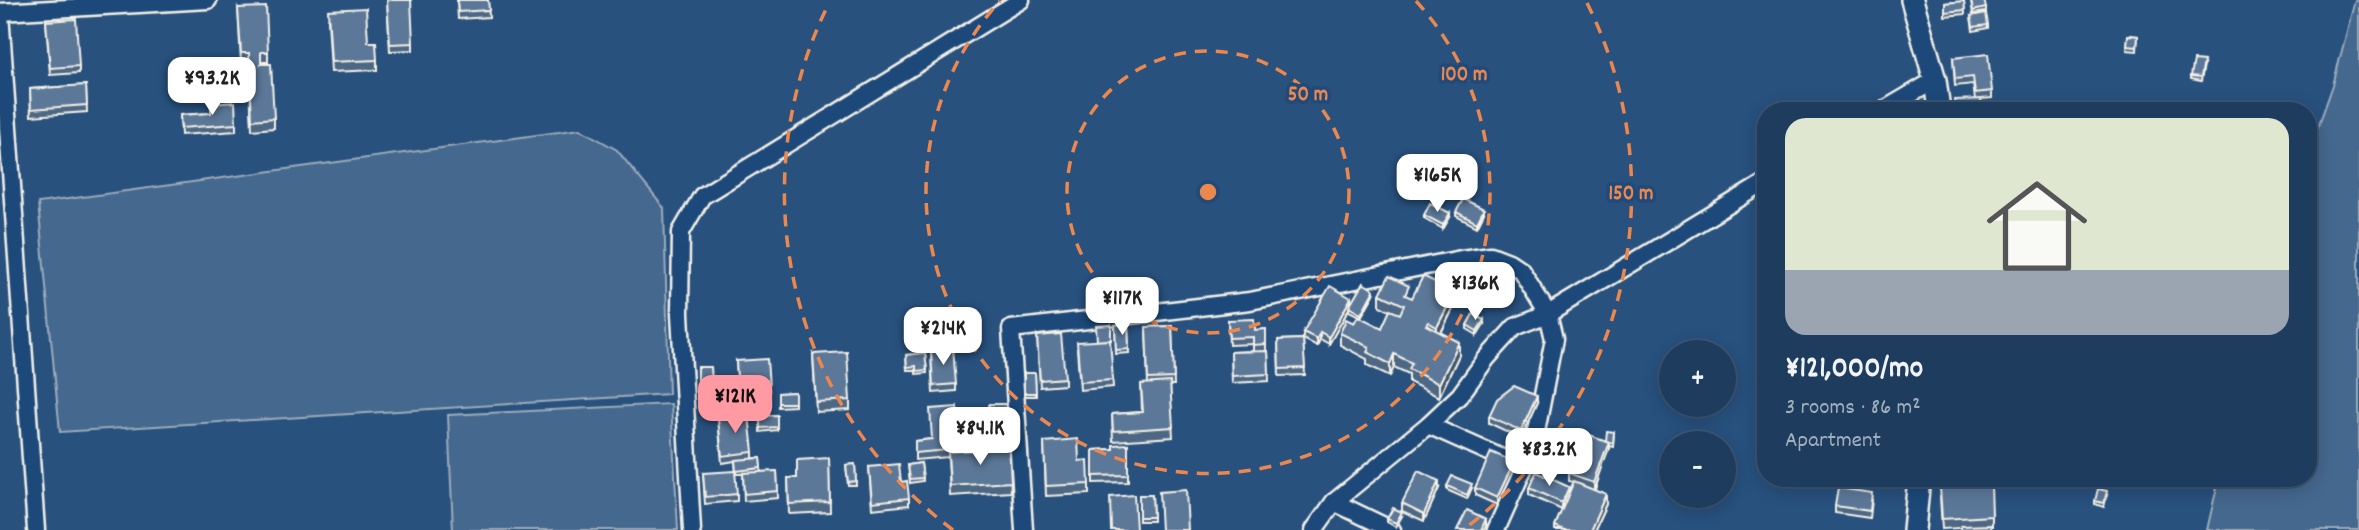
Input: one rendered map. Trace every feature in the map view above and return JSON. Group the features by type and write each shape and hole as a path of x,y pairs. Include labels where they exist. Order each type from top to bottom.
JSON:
{"street":[{"path":"36,530 0,12 208,0"},
{"path":"692,530 680,314 681,232 702,196 1021,0"},
{"path":"1912,0 1935,80 1938,102"},
{"path":"1898,102 1935,80"},
{"path":"1314,530 1334,502 1428,425 1460,395 1486,359 1515,327 1548,314 1757,187"},
{"path":"1024,530 1011,329 1250,301 1492,255 1521,270 1548,314 1553,339 1533,447 1496,530"},
{"path":"1428,425 1524,468"},
{"path":"1914,530 1918,487"},
{"path":"1334,502 1392,530"}],"shaded area":[{"path":"2355,0 2359,0 2359,530 2207,530 2217,487 2317,487 2317,130 2333,85"},
{"path":"580,129 617,150 664,208 669,394 60,432 38,203"},
{"path":"671,404 678,530 453,530 448,415"}],"building":[{"path":"387,0 411,0 413,43 390,44"},
{"path":"457,0 488,0 489,10 458,12"},
{"path":"1971,0 1984,0 1986,8 1973,11"},
{"path":"1964,1 1965,10 1945,12 1945,3"},
{"path":"266,7 268,52 261,52 261,64 271,64 274,118 252,120 249,53 241,53 238,8"},
{"path":"366,8 368,42 376,42 377,60 331,62 328,10"},
{"path":"1986,13 1988,25 1973,27 1971,16"},
{"path":"76,19 79,66 50,68 46,21"},
{"path":"2128,35 2138,36 2137,47 2127,46"},
{"path":"1988,54 1992,91 1975,93 1973,77 1955,79 1953,58"},
{"path":"2194,60 2204,61 2201,77 2191,76"},
{"path":"86,85 87,105 31,109 30,89"},
{"path":"1981,99 1981,102 1955,102"},
{"path":"235,102 236,124 181,128 180,115 211,113 211,104"},
{"path":"1463,199 1484,209 1477,223 1456,212"},
{"path":"1430,203 1450,213 1443,225 1424,215"},
{"path":"1389,276 1409,286 1405,295 1412,298 1423,276 1455,292 1437,327 1428,322 1426,325 1459,342 1439,384 1409,369 1412,363 1394,354 1390,364 1367,352 1369,347 1340,333 1346,319 1354,323 1358,316 1382,328 1390,310 1400,314 1404,305 1380,294"},
{"path":"1363,283 1374,290 1361,314 1349,307"},
{"path":"1330,286 1351,298 1329,337 1320,332 1317,339 1303,332"},
{"path":"1473,314 1484,320 1477,331 1467,325"},
{"path":"1254,319 1255,330 1266,329 1266,344 1253,345 1253,337 1229,338 1228,320"},
{"path":"1128,324 1129,349 1116,350 1115,325"},
{"path":"1111,325 1111,340 1097,341 1096,326"},
{"path":"1172,326 1174,378 1148,379 1146,327"},
{"path":"1061,334 1065,378 1040,380 1037,336"},
{"path":"1303,339 1305,368 1279,369 1278,340"},
{"path":"1110,340 1113,380 1080,382 1077,342"},
{"path":"953,348 956,384 933,386 931,349"},
{"path":"1268,351 1269,374 1232,376 1231,352"},
{"path":"847,352 850,400 816,402 813,354"},
{"path":"925,353 927,370 916,371 916,366 907,367 906,355"},
{"path":"767,359 770,401 739,404 736,361"},
{"path":"698,367 711,367 712,387 698,388"},
{"path":"1024,373 1035,373 1036,393 1024,393"},
{"path":"1170,382 1173,427 1113,431 1112,414 1143,412 1141,384"},
{"path":"1514,386 1537,396 1521,431 1489,416 1497,399"},
{"path":"795,392 795,403 778,403 778,393"},
{"path":"989,404 1006,404 1006,416 989,417"},
{"path":"957,407 959,449 915,453 915,441 932,439 930,409"},
{"path":"749,415 753,452 722,456 718,418"},
{"path":"777,415 777,427 760,428 760,416"},
{"path":"1007,418 1009,447 967,450 966,421"},
{"path":"1606,431 1614,432 1613,443 1605,441"},
{"path":"1583,433 1609,442 1594,482 1569,473"},
{"path":"1545,436 1561,444 1556,453 1552,451 1544,465 1533,459"},
{"path":"1078,439 1079,461 1088,460 1089,484 1046,486 1044,442"},
{"path":"1128,444 1128,475 1093,476 1093,450 1113,449 1113,445"},
{"path":"1009,448 1011,482 950,486 948,452"},
{"path":"1491,452 1514,462 1497,498 1475,488"},
{"path":"760,458 761,468 736,471 735,460"},
{"path":"829,458 830,502 789,504 788,478 797,478 797,460"},
{"path":"921,463 923,478 910,479 908,465"},
{"path":"855,464 856,481 848,482 846,465"},
{"path":"899,464 901,482 907,481 909,498 872,502 869,467"},
{"path":"735,471 737,494 705,497 703,473"},
{"path":"777,471 778,491 744,494 743,473"},
{"path":"1418,471 1439,481 1424,514 1402,503"},
{"path":"1536,472 1569,487 1562,503 1529,488"},
{"path":"1452,476 1472,484 1467,495 1447,486"},
{"path":"1574,481 1606,494 1590,530 1564,530 1555,526"},
{"path":"1940,487 1991,487 1992,516 1942,519"},
{"path":"1838,488 1872,493 1870,511 1835,506"},
{"path":"2098,489 2107,491 2104,503 2095,501"},
{"path":"1186,490 1188,530 1161,530 1159,492"},
{"path":"1134,495 1136,530 1111,530 1110,497"},
{"path":"1139,495 1152,495 1153,517 1139,517"},
{"path":"1393,508 1402,512 1396,523 1387,519"},
{"path":"1467,510 1486,519 1481,530 1457,530"},
{"path":"1991,525 1991,530 1961,530 1961,526"}]}
